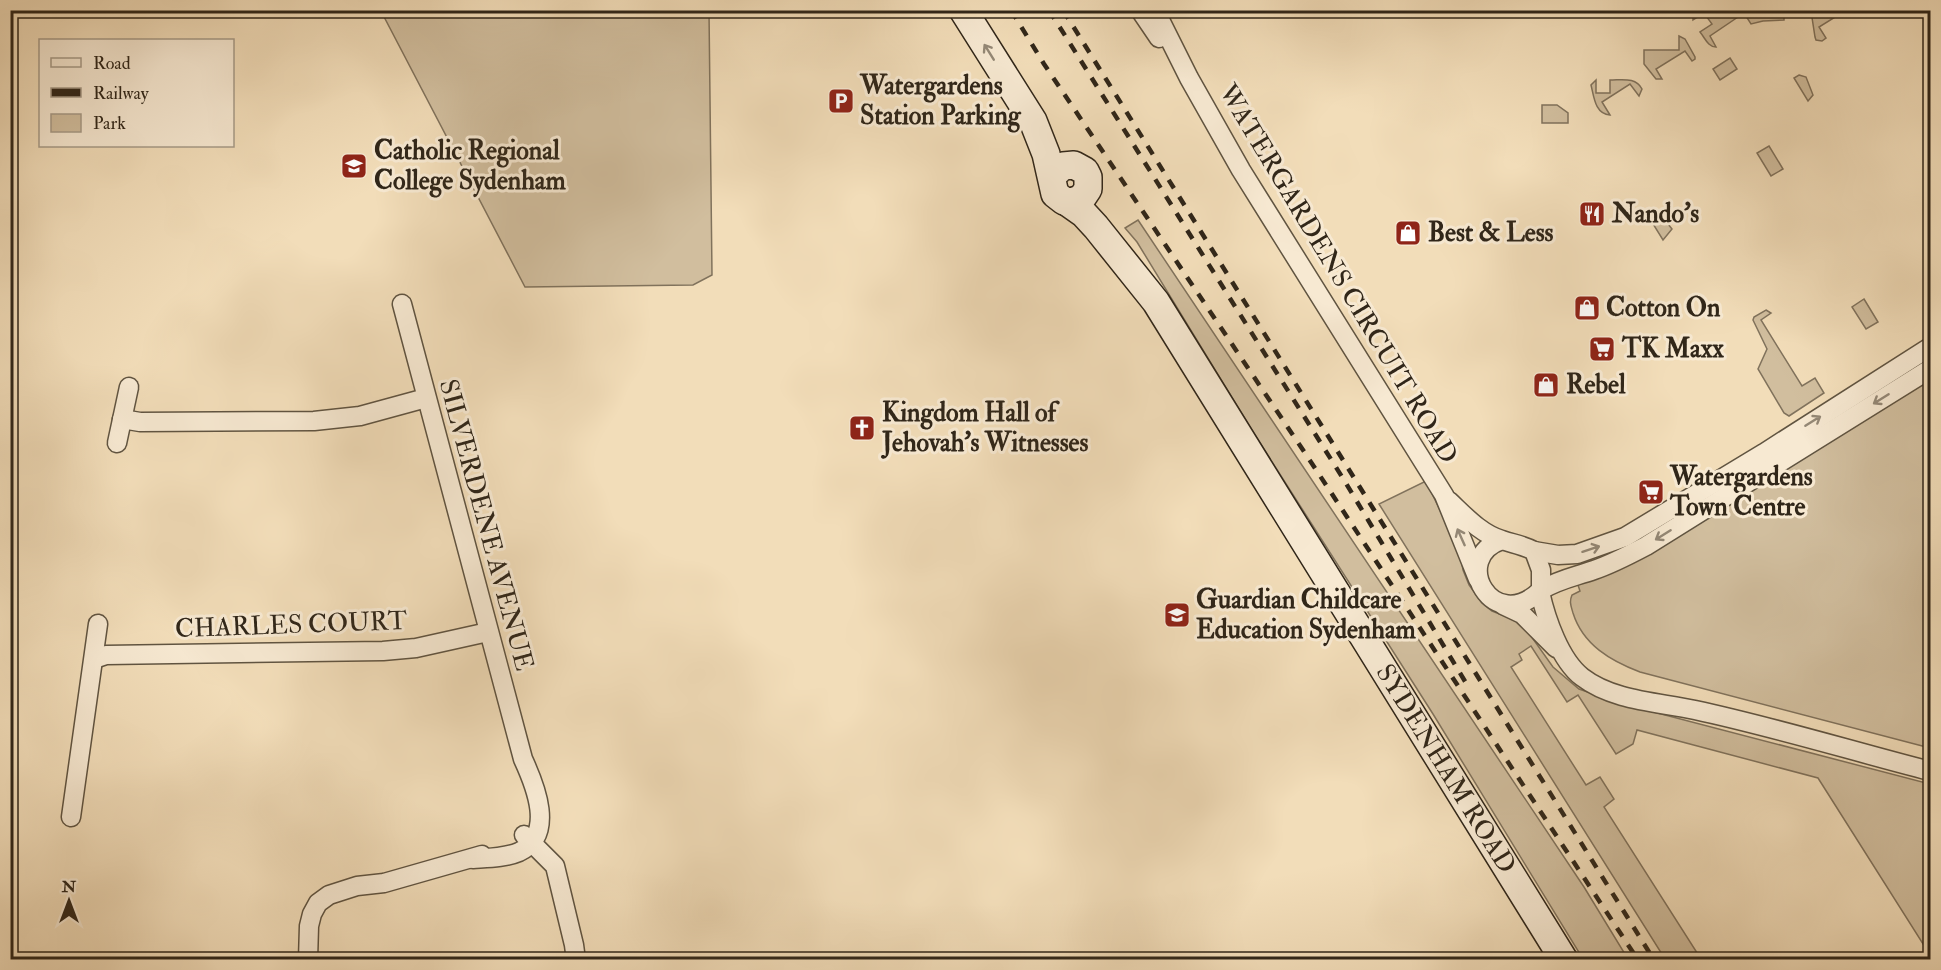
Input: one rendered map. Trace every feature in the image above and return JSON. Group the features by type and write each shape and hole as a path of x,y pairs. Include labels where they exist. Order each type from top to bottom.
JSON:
{"street":[{"path":"963,10 1063,172"},
{"path":"985,10 1037,93 1048,115 1056,144 1062,154 1063,172"},
{"name":"WATERGARDENS CIRCUIT ROAD","path":"1140,10 1189,78"},
{"name":"WATERGARDENS CIRCUIT ROAD","path":"1155,10 1189,78 1241,170 1444,495 1478,579"},
{"name":"SYDENHAM ROAD","path":"1063,172 1085,171 1088,177 1078,196 1121,233 1133,250 1156,302 1564,960"},
{"name":"SILVERDENE AVENUE","path":"402,304 488,632 523,759 533,780 540,810 539,829 528,838"},
{"path":"1565,657 1522,614 1486,594 1478,579 1478,568 1480,558 1486,549 1502,540 1534,551 1558,555 1577,554 1625,537 1764,453 1930,347"},
{"path":"1501,604 1520,604 1563,578 1593,571 1646,546 1930,369"},
{"path":"117,443 129,387"},
{"path":"122,419 140,422 314,421 360,416 426,398"},
{"name":"WATERGARDENS CIRCUIT ROAD","path":"1444,495 1469,521 1502,540"},
{"path":"1534,551 1541,570 1540,591 1545,614 1571,668 1583,679 1619,695 1696,710 1930,771"},
{"path":"71,817 98,624"},
{"name":"CHARLES COURT","path":"94,658 106,655 383,651 416,648 488,632"},
{"path":"308,960 309,926 312,914 318,903 329,895 357,886 384,883 473,859 502,856 520,851 528,838 555,866 576,960"},
{"path":"313,960 322,918 329,908 340,900 357,896 384,883"}],"green space":[{"path":"1811,10 1845,11 1819,27 1826,38 1822,41 1816,40"},
{"path":"381,11 709,11 712,275 693,285 525,287"},
{"path":"1693,11 1784,11 1784,20 1751,24 1744,13 1710,36 1716,47 1713,47 1700,32 1712,24 1704,13 1693,20"},
{"path":"1679,36 1685,39 1695,59 1692,61 1685,51 1656,69 1662,79 1656,79 1644,64 1644,50 1679,50"},
{"path":"1730,58 1737,69 1720,80 1713,69"},
{"path":"1799,75 1806,77 1813,95 1808,101 1794,78"},
{"path":"1596,80 1596,93 1610,93 1610,80 1633,81 1642,89 1639,96 1630,84 1602,102 1610,115 1601,112 1596,104 1591,85"},
{"path":"1542,105 1557,105 1568,113 1568,123 1542,123"},
{"path":"1769,146 1783,169 1771,176 1757,153"},
{"path":"1650,219 1664,219 1672,229 1663,240"},
{"path":"1138,220 1584,887 1628,959 1583,959 1433,714 1253,432 1137,242 1125,228"},
{"path":"1864,299 1878,322 1866,329 1852,307"},
{"path":"1766,310 1771,313 1761,320 1802,386 1815,378 1824,393 1789,416 1784,413 1758,369 1767,349 1753,320"},
{"path":"1930,376 1930,748 1640,672 1609,657 1591,643 1584,634 1571,604 1572,595 1580,591 1577,582"},
{"path":"1426,481 1460,552 1463,570 1469,585 1482,603 1492,611 1515,620 1526,629 1553,667 1579,689 1623,704 1930,784 1930,955 1818,778 1637,730 1633,744 1616,754 1578,695 1567,702 1531,646 1519,654 1522,660 1511,667 1586,785 1600,777 1614,799 1604,807 1701,959 1665,959 1379,504"}],"railway":[{"path":"1011,10 1044,64 1307,456 1638,960"},
{"path":"1049,10 1344,480 1469,688"},
{"path":"1063,10 1654,960"}],"place":[{"name":"Watergardens Station Parking","path":"841,101"},
{"name":"Catholic Regional College Sydenham","path":"354,166"},
{"name":"Nando's","path":"1592,214"},
{"name":"Best & Less","path":"1408,233"},
{"name":"Cotton On","path":"1587,308"},
{"name":"TK Maxx","path":"1602,349"},
{"name":"Rebel","path":"1546,385"},
{"name":"Kingdom Hall of Jehovah's Witnesses","path":"862,428"},
{"name":"Watergardens Town Centre","path":"1651,492"},
{"name":"Guardian Childcare Education Sydenham","path":"1177,615"}]}
